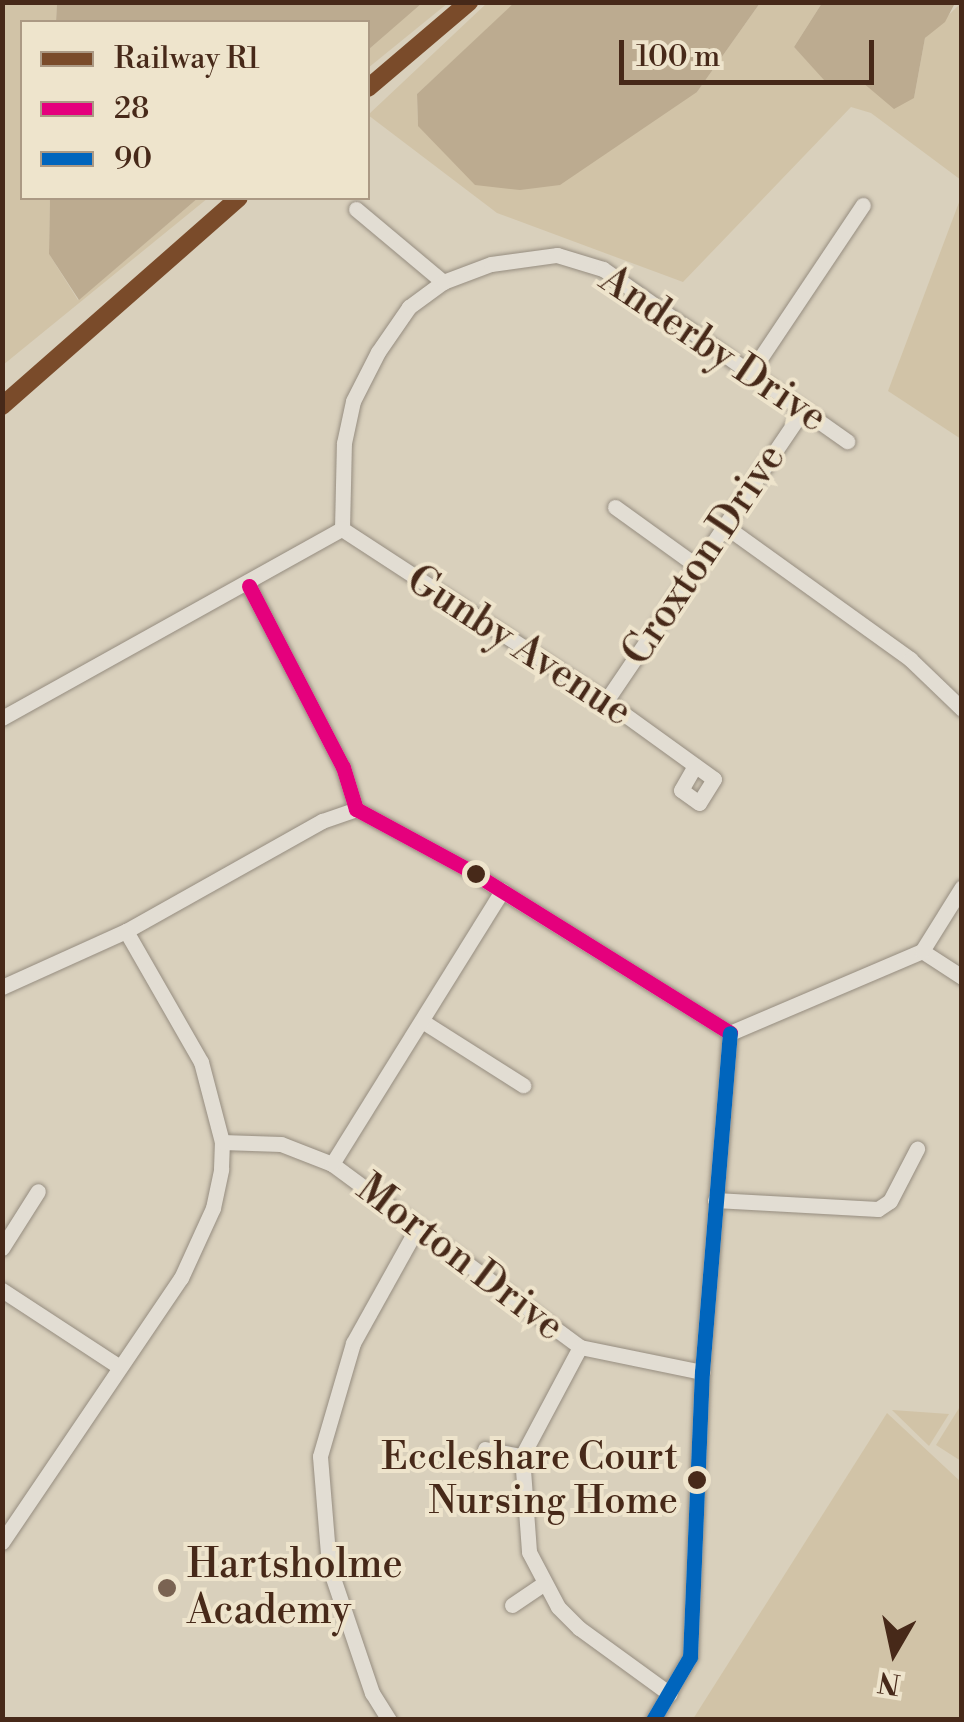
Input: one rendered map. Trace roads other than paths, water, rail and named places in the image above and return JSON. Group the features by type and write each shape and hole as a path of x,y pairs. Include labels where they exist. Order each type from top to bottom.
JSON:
{"street":[{"path":"751,372 862,205"},
{"path":"356,209 444,282"},
{"name":"Anderby Drive","path":"342,530 344,443 353,401 410,307 444,282 490,264 557,255 603,269 848,440"},
{"name":"Croxton Drive","path":"606,701 694,564 725,526 803,410"},
{"path":"615,507 694,564"},
{"path":"725,526 910,659 961,706"},
{"path":"2,718 249,586 342,530"},
{"name":"Gunby Avenue","path":"342,530 606,701 695,766"},
{"path":"249,586 343,767 356,809 502,891 730,1034"},
{"path":"2,988 126,932 322,820 356,809"},
{"path":"730,1034 922,950 962,887"},
{"path":"332,1164 502,891"},
{"path":"3,1539 181,1278 213,1208 222,1142 201,1062 126,932"},
{"path":"922,950 962,977"},
{"path":"422,1021 523,1085"},
{"path":"654,1720 690,1657 697,1591 702,1372 730,1034"},
{"name":"Morton Drive","path":"222,1142 281,1144 332,1164 580,1347 702,1372"},
{"path":"716,1200 878,1209 890,1201 916,1149"},
{"path":"2,1248 38,1191"},
{"path":"389,1720 372,1693 329,1566 320,1456 353,1343 418,1226"},
{"path":"2,1290 118,1366"},
{"path":"580,1347 522,1456 522,1522 543,1584 604,1652 670,1694"},
{"path":"485,1449 522,1456"},
{"path":"512,1605 543,1584"}],"rail line":[{"name":"R1","path":"370,86 469,2"},
{"name":"R1","path":"2,406 237,200"}],"place":[{"name":"Eccleshare Court Nursing Home","path":"697,1480"},
{"name":"Hartsholme Academy","path":"167,1588"}]}
